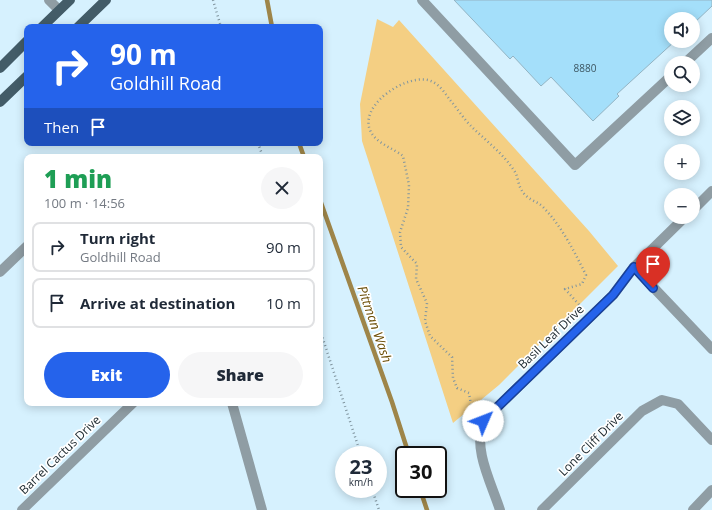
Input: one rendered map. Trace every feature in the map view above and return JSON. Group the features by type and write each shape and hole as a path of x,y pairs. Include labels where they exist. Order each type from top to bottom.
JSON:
{"main road":[{"path":"45,24 70,0"},
{"path":"81,24 106,0"},
{"path":"0,68 24,44"},
{"path":"0,102 24,79"}],"street":[{"path":"49,0 59,10"},
{"path":"422,0 575,165 664,82"},
{"path":"693,56 712,38"},
{"path":"700,203 712,191"},
{"name":"Basil Leaf Drive","path":"483,421 613,295 634,267 678,224"},
{"path":"0,272 24,249"},
{"path":"634,267 712,349"},
{"name":"Lone Cliff Drive","path":"542,510 642,411 662,400 678,404 712,440"},
{"name":"Barrel Cactus Drive","path":"22,510 130,406"},
{"path":"233,406 262,510"},
{"path":"483,421 479,433 480,449 500,510"},
{"path":"692,510 712,490"}],"path":[{"path":"213,0 220,24"},
{"path":"483,421 471,405 469,393 456,388 453,378 452,357 430,336 425,321 427,303 416,279 416,264 401,246 400,232 408,208 409,185 403,156 375,138 370,129 369,119 373,106 380,99 409,81 420,79 431,81 439,86 469,124 498,150 515,173 521,190 530,200 543,206 572,247 586,274 582,284 564,290 590,317"},
{"path":"323,339 358,446"},
{"path":"375,498 379,510"}],"shaded area":[{"path":"377,19 393,27 399,20 589,231 618,266 499,385 453,423 362,141 360,104"}],"building":[{"path":"454,0 712,0 712,6 700,17 700,12 664,12 664,48 667,48 617,94 619,96 593,121 551,77 541,86 513,56 510,59"}],"waterway":[{"name":"Pittman Wash","path":"267,0 271,24"},
{"name":"Pittman Wash","path":"300,146 303,154"},
{"name":"Pittman Wash","path":"323,208 392,402 406,446"},
{"name":"Pittman Wash","path":"423,498 427,510"}],"route":[{"path":"483,421 613,295 634,267 653,288"}]}
